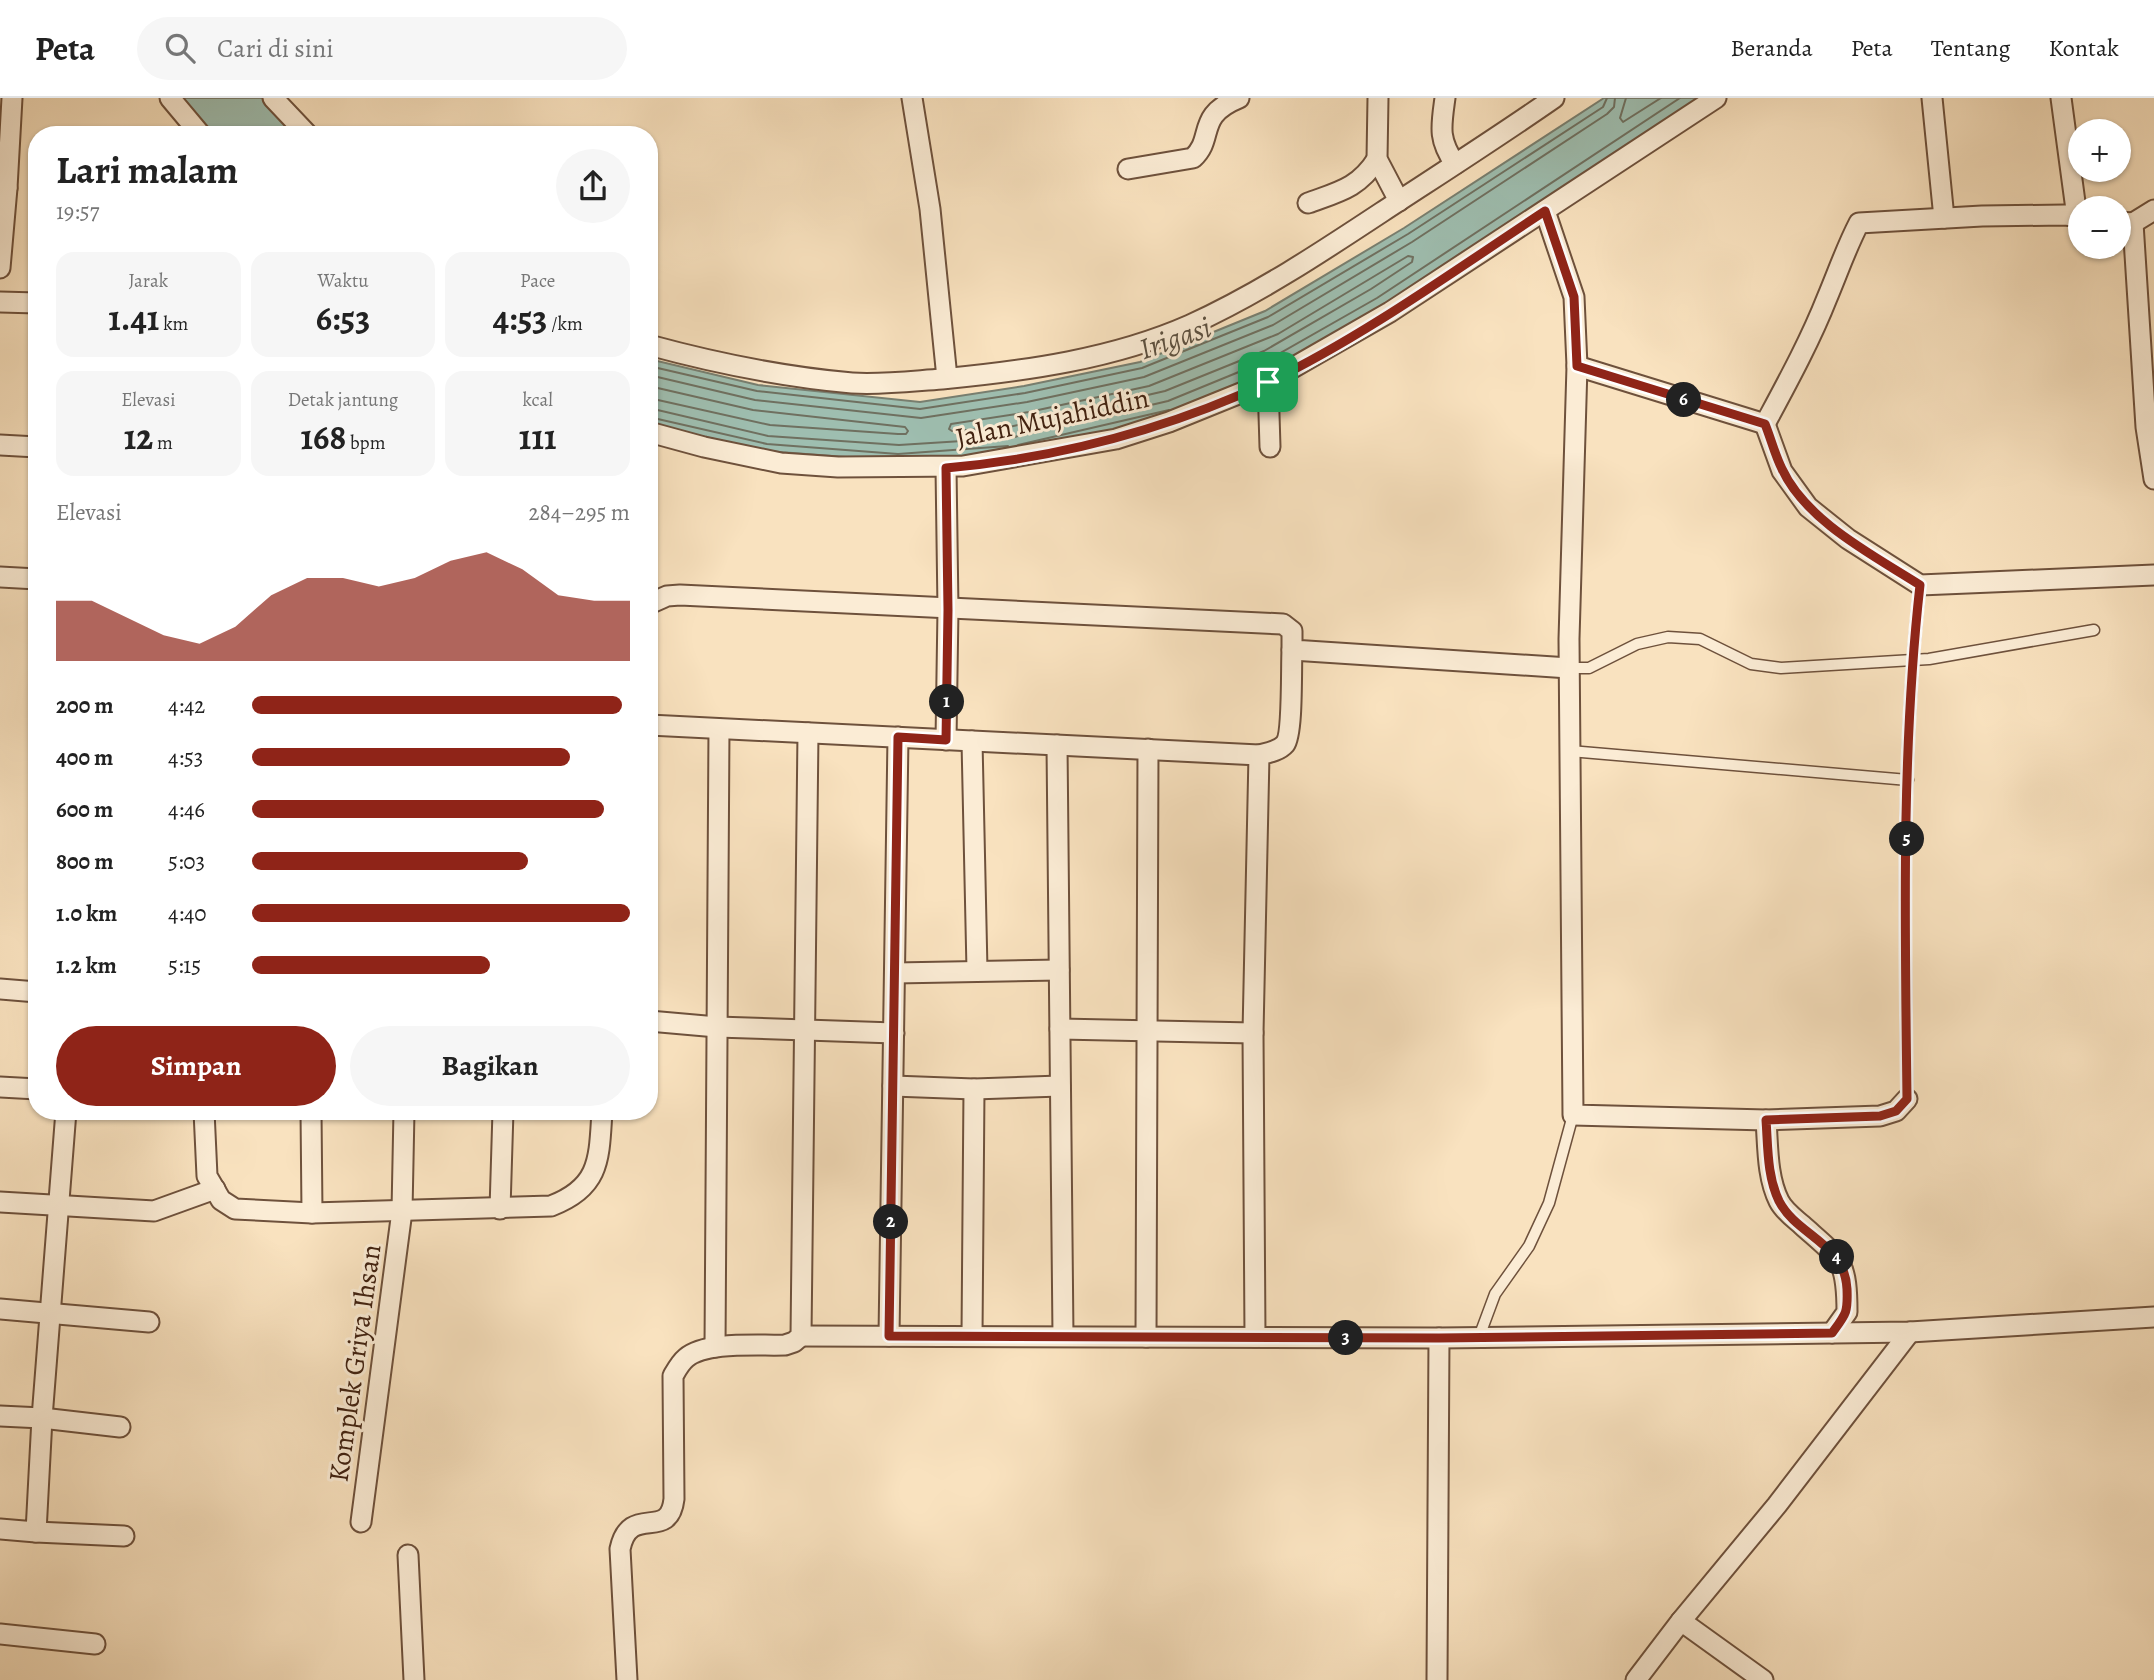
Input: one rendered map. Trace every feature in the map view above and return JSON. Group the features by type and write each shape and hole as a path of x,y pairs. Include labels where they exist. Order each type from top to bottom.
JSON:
{"street":[{"path":"0,268 3,188 12,98"},
{"path":"170,98 193,126"},
{"path":"273,98 299,126"},
{"path":"912,98 930,209 947,378"},
{"path":"1128,169 1192,158 1200,148 1212,116 1239,98"},
{"path":"1378,98 1377,159 1399,201"},
{"path":"1446,98 1441,137 1455,164"},
{"path":"658,347 704,360 854,383 980,376 1050,366 1131,345 1188,326 1294,270 1554,98"},
{"name":"Jalan Mujahiddin","path":"658,434 781,463 838,467 946,468 1116,439 1217,404 1268,382 1390,313 1716,98"},
{"path":"1932,98 1944,218"},
{"path":"2062,98 2076,196"},
{"path":"1308,204 1362,180 1377,159"},
{"path":"2131,220 2154,210"},
{"path":"1545,211 1574,297 1577,366 1569,668 1573,1115 1766,1120 1880,1116 1896,1111 1907,1099"},
{"path":"2068,216 1944,218 1859,223 1827,299 1765,424 1782,471 1808,507 1848,539 1920,585 2154,575"},
{"path":"2130,259 2146,427 2154,479"},
{"path":"0,286 7,302 28,303"},
{"path":"1577,366 1765,424"},
{"path":"1268,382 1270,447"},
{"path":"0,445 28,447"},
{"path":"946,468 946,740"},
{"path":"0,577 28,579"},
{"path":"658,600 680,595 948,610 1283,624 1292,631 1290,722 1286,741 1284,746 1273,752 1259,755 658,726"},
{"path":"1292,650 1569,668"},
{"path":"715,1347 719,729"},
{"path":"801,1336 808,733"},
{"path":"889,1336 898,737"},
{"path":"972,741 977,970"},
{"path":"1057,745 1063,1336"},
{"path":"1146,1337 1148,750"},
{"path":"1255,1337 1253,1034 1259,755"},
{"path":"895,973 1059,970"},
{"path":"0,989 28,991"},
{"path":"658,1022 717,1027 894,1033"},
{"path":"1060,1028 1253,1034"},
{"path":"893,1086 1060,1086"},
{"path":"0,1087 28,1089"},
{"path":"972,1335 974,1088"},
{"path":"36,1532 42,1418 65,1120"},
{"path":"204,1120 207,1176 221,1200 235,1209 312,1213 551,1206 566,1200 592,1176 597,1166 601,1120"},
{"path":"311,1120 312,1213"},
{"name":"Komplek Griya Ihsan","path":"361,1522 402,1211 404,1120"},
{"path":"500,1209 503,1120"},
{"path":"1766,1120 1770,1175 1779,1201 1788,1213 1839,1260 1844,1270 1847,1312 1832,1333"},
{"path":"0,1202 154,1211 215,1189"},
{"path":"0,1309 149,1322"},
{"path":"626,1680 620,1549 623,1537 637,1525 665,1520 671,1514 674,1499 673,1376 684,1359 693,1353 715,1347 785,1345 801,1336 1439,1338 1910,1332 2154,1317"},
{"path":"1636,1680 1777,1505 1910,1332"},
{"path":"1437,1680 1439,1338"},
{"path":"0,1416 120,1427"},
{"path":"0,1529 124,1536"},
{"path":"408,1555 414,1680"},
{"path":"1681,1621 1763,1680"},
{"path":"0,1634 96,1644"}],"lane":[{"path":"1907,1099 1905,905 1908,780 1912,660 1920,585"},
{"path":"1569,668 1589,668 1637,644 1668,637 1700,639 1751,664 1781,668 1912,660 2094,631"},
{"path":"1570,751 1908,780"},
{"path":"1479,1337 1495,1294 1529,1246 1549,1203 1573,1115"}],"water":[{"path":"183,98 264,98 289,126 206,126"},
{"path":"1604,98 1709,98 1275,375 1173,416 1013,453 899,461 766,451 658,426 658,361 758,385 920,402 1024,386 1140,362 1265,311 1404,228"}],"route":[{"path":"1545,211 1574,297 1577,366 1765,424 1782,471 1808,507 1848,539 1920,585 1912,660 1905,905 1907,1099 1896,1111 1880,1116 1766,1120 1770,1175 1779,1201 1788,1213 1839,1260 1844,1270 1847,1312 1832,1333 1439,1338 889,1336 898,737 946,740 946,468 1116,439 1217,404 1268,382 1390,313 1545,211"}],"water label":[{"name":"Irigasi","path":"1175,338"}]}
